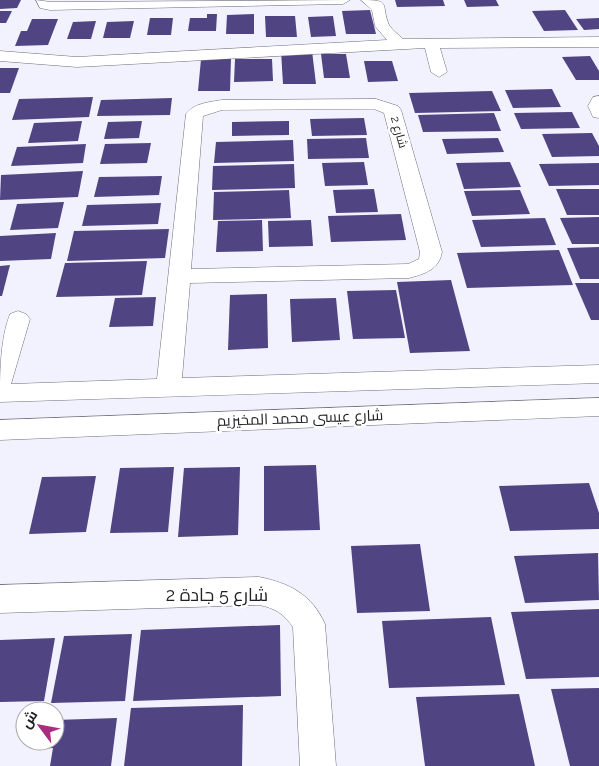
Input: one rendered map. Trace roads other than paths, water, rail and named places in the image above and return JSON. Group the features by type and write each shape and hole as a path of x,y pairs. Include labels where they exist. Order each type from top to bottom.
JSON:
{"street":[{"path":"43,0 45,5 50,6 201,1 343,0"},
{"path":"368,0 378,8 382,26 398,44"},
{"path":"0,56 77,62 398,44 599,42"},
{"path":"431,44 439,72"},
{"path":"599,102 596,106 599,113"},
{"name":"شارع 2","path":"169,388 180,276 196,114 199,111 222,105 369,104 383,105 392,110 432,252 427,264 409,271 180,276"},
{"path":"0,381 18,319"},
{"path":"0,393 599,374"},
{"name":"شارع عيسى محمد المخيزيم","path":"0,430 598,409"},
{"name":"شارع 5 جادة 2","path":"0,599 259,591 277,594 297,606 308,624 318,766"}]}
